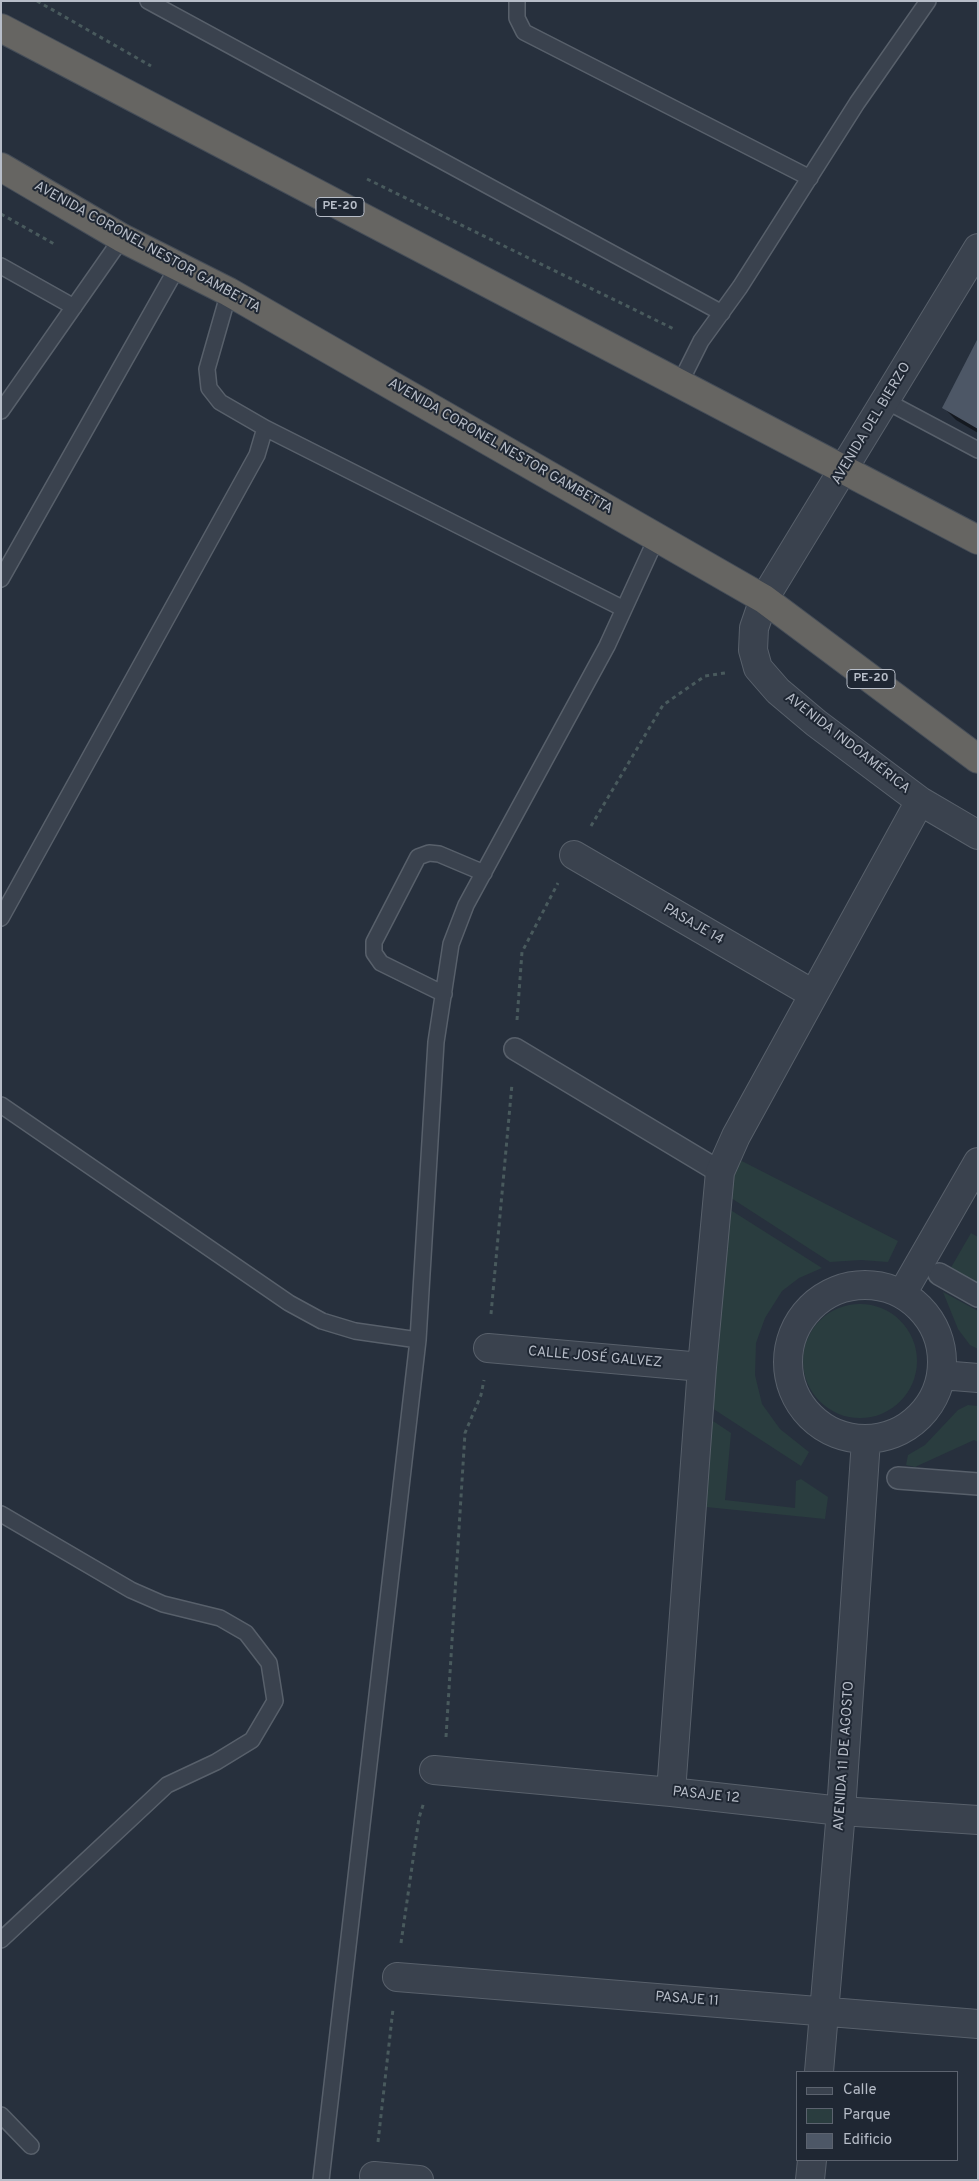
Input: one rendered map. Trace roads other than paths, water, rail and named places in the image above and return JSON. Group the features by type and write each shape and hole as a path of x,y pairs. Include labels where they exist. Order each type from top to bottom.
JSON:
{"highway":[{"name":"PE-20","path":"1,28 978,540"},
{"name":"AVENIDA CORONEL NESTOR GAMBETTA","path":"1,167 122,238 229,292 764,598 978,759"}],"street":[{"name":"AVENIDA DEL BIERZO","path":"764,598 886,402 978,248"},
{"name":"AVENIDA INDOAMÉRICA","path":"764,598 754,628 753,650 758,668 778,691 816,723 920,801 978,835"},
{"path":"671,1792 702,1367 720,1172 736,1136 920,801"},
{"name":"PASAJE 14","path":"574,855 813,994"},
{"path":"515,1049 720,1172"},
{"path":"902,1294 978,1162"},
{"path":"939,1274 978,1296"},
{"path":"873,1285 902,1294 922,1309 935,1328 942,1351 941,1375 932,1400 915,1422 892,1436 866,1440 835,1434 810,1417 793,1390 788,1360 795,1329 814,1304 841,1288 873,1285"},
{"name":"CALLE JOSÉ GALVEZ","path":"488,1348 702,1367"},
{"path":"941,1375 978,1378"},
{"name":"AVENIDA 11 DE AGOSTO","path":"819,2071 841,1811 866,1440"},
{"path":"898,1478 978,1484"},
{"name":"PASAJE 12","path":"434,1770 671,1792 841,1811 978,1820"},
{"name":"PASAJE 11","path":"396,1977 978,2024"},
{"path":"810,2180 812,2161"},
{"path":"374,2176 419,2180"}],"lane":[{"path":"148,1 722,313"},
{"path":"517,1 517,18 524,32 810,178"},
{"path":"680,383 701,341 722,313 857,103 928,1"},
{"path":"1,411 122,238"},
{"path":"1,266 74,307"},
{"path":"1,579 178,266"},
{"path":"229,292 207,369 209,388 220,402 265,428 624,609"},
{"path":"886,402 978,450"},
{"path":"1,918 257,455 265,428"},
{"path":"322,2180 418,1340 436,1042 451,944 466,905 607,646 657,537"},
{"path":"444,994 381,963 374,953 374,942 418,857 429,853 439,854 484,873"},
{"path":"1,1105 289,1303 322,1321 355,1331 418,1340"},
{"path":"1,1514 130,1590 163,1604 220,1618 246,1633 269,1663 275,1701 252,1740 216,1762 167,1786 1,1940"},
{"path":"1,2115 31,2146"}]}
